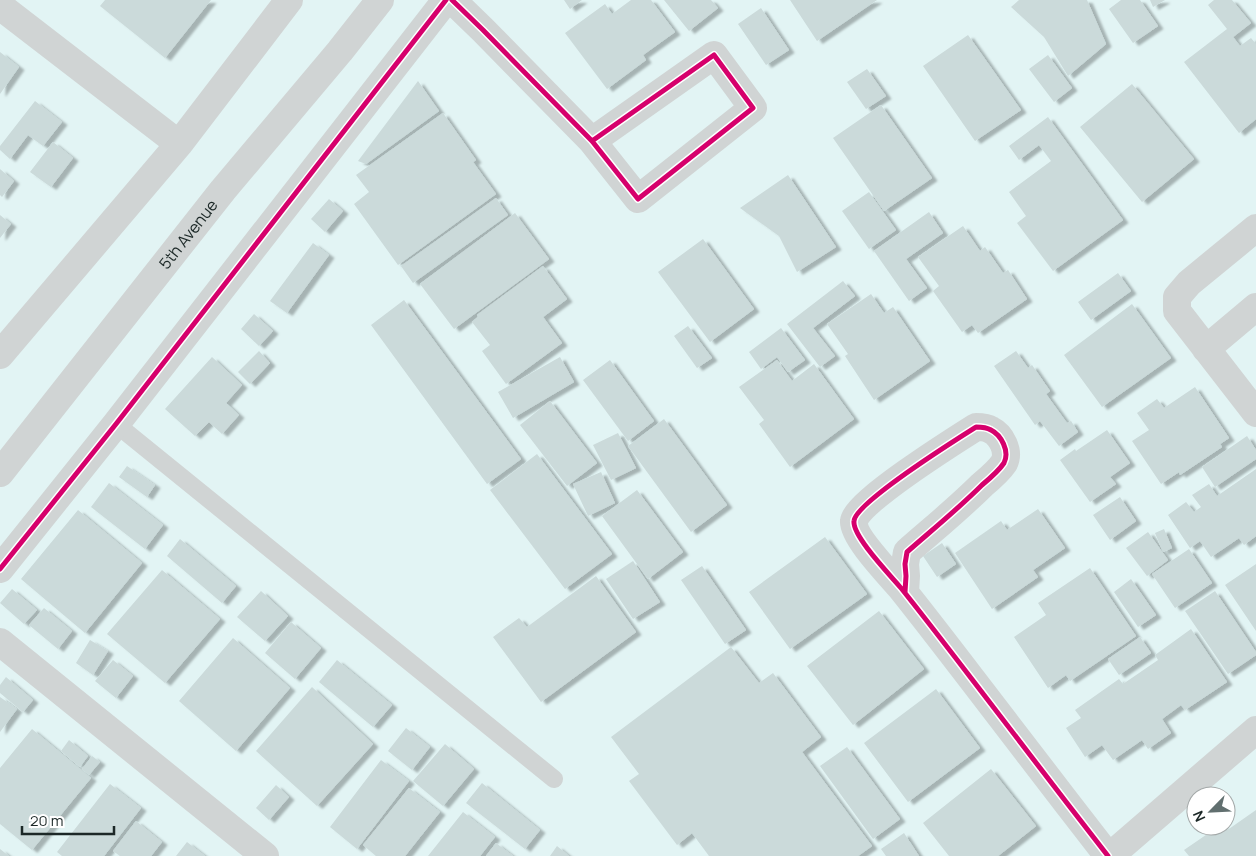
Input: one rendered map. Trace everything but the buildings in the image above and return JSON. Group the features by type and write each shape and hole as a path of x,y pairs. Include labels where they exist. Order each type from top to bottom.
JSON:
{"street":[{"path":"0,355 179,144 289,0"},
{"name":"5th Avenue","path":"0,474 223,190 340,51 380,0"},
{"path":"0,569 116,424 446,0"},
{"path":"452,0 592,141 638,199 753,108 714,55 592,141"},
{"path":"0,6 179,144"},
{"path":"1256,228 1189,282 1177,297 1177,311 1256,413"},
{"path":"1206,349 1256,307"},
{"path":"904,592 907,552 978,490 1004,463 1006,449 1003,442 998,435 984,427 976,427 888,487 866,504 856,515 854,520 855,526 861,540 904,592 1109,856 1256,730"},
{"path":"0,642 265,856"}],"lane":[{"path":"116,424 554,779"}],"cycle path":[{"path":"0,569 116,424 446,0"},
{"path":"452,0 592,141 638,199 753,108 714,55 592,141"},
{"path":"905,592 907,552 964,502 1004,463 1006,458 1004,444 995,432 984,427 976,427 929,457 871,500 859,512 854,521 855,528 865,546 928,622 1108,856"}]}
